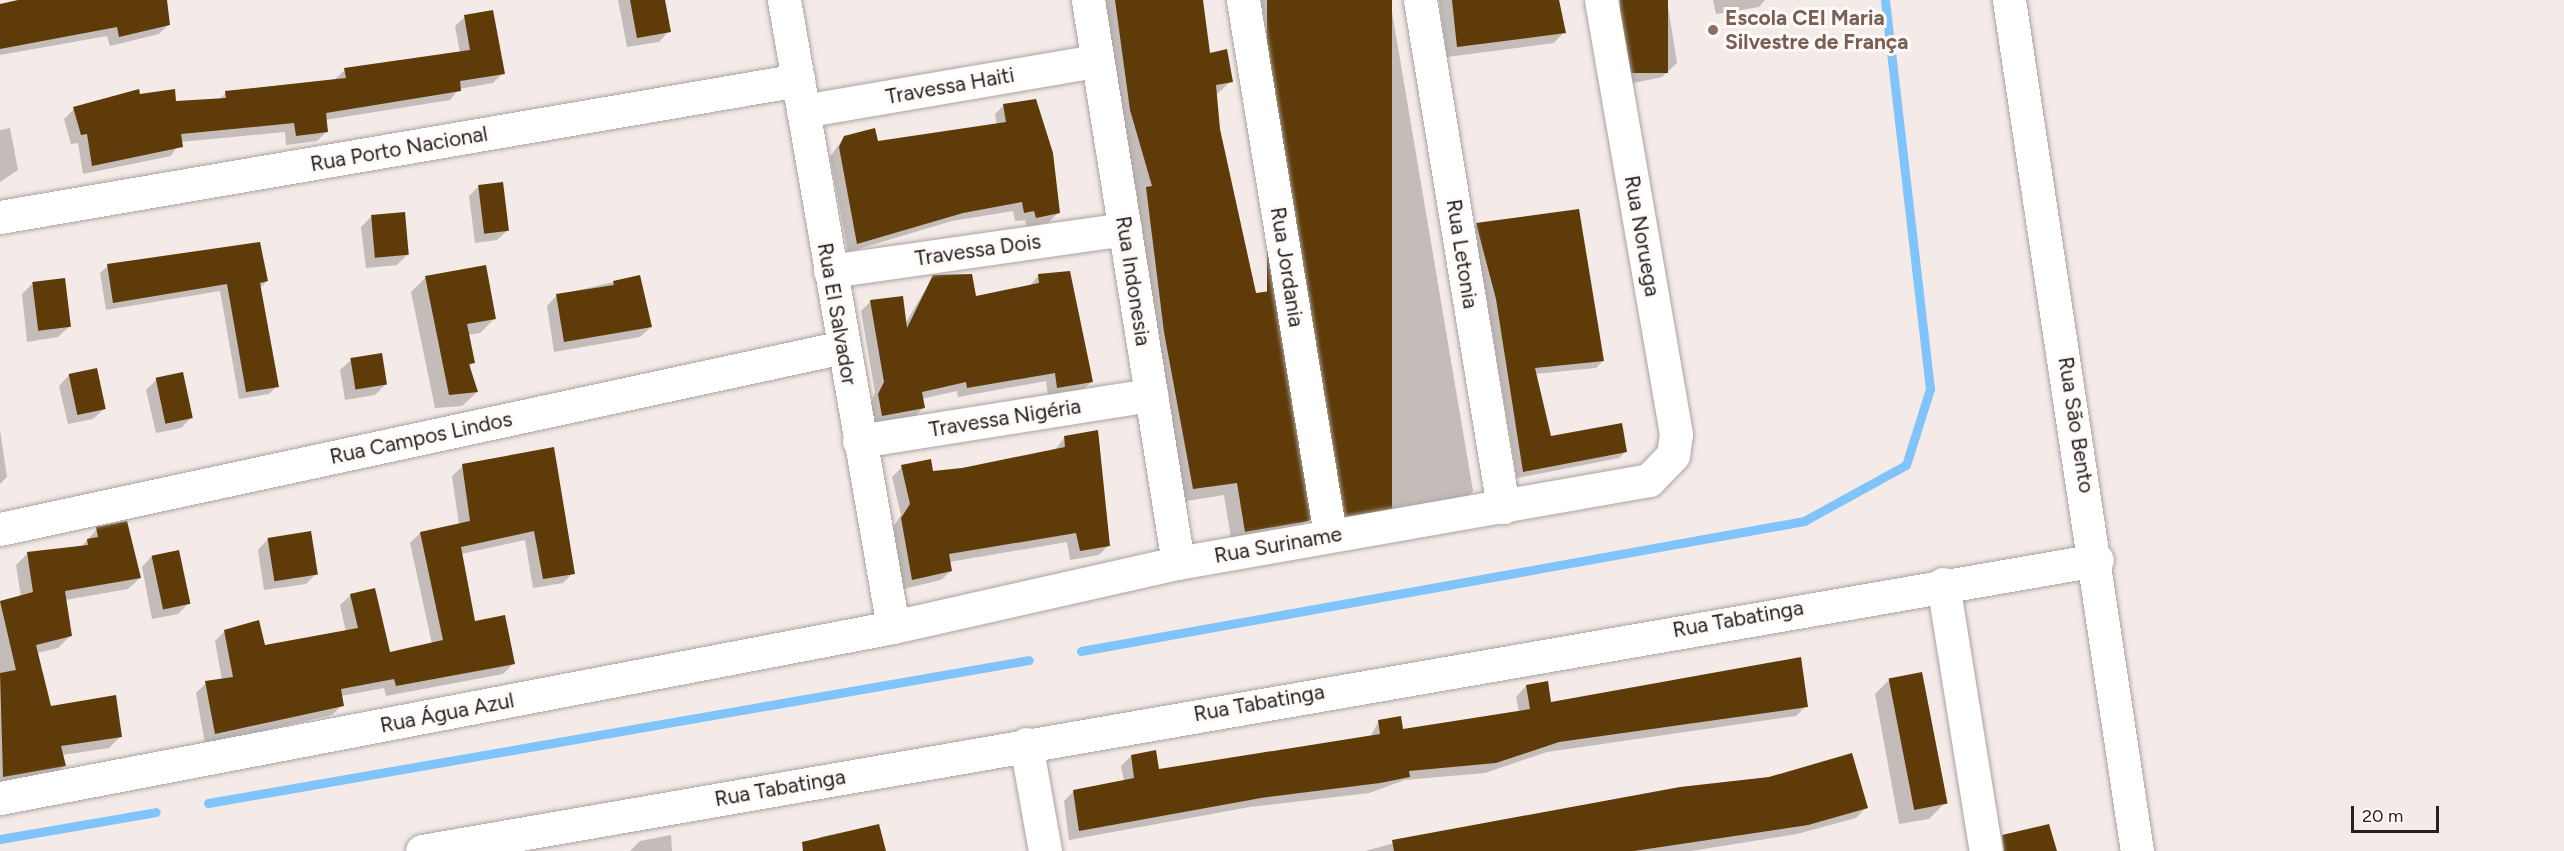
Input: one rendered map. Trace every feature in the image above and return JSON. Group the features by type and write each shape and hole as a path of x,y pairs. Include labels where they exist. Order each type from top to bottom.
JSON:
{"street":[{"name":"Rua El Salvador","path":"784,0 893,627"},
{"name":"Rua Indonesia","path":"1088,0 1178,563"},
{"name":"Rua Jordania","path":"1243,0 1330,535"},
{"name":"Rua Letonia","path":"1420,0 1503,507"},
{"name":"Rua Noruega","path":"1601,0 1676,434 1673,455 1662,470"},
{"name":"Rua São Bento","path":"2009,0 2097,560 2136,851"},
{"name":"Travessa Haiti","path":"801,96 1097,61"},
{"name":"Rua Porto Nacional","path":"0,217 801,96"},
{"name":"Travessa Dois","path":"830,271 1125,229"},
{"name":"Rua Campos Lindos","path":"0,528 843,347"},
{"name":"Travessa Nigéria","path":"859,441 1151,395"},
{"name":"Rua Suriname","path":"893,627 1178,563 1649,480 1662,470"},
{"name":"Rua Tabatinga","path":"422,851 1943,584 2097,560"},
{"path":"1943,584 1986,851"},
{"name":"Rua Água Azul","path":"0,798 893,627"},
{"path":"1026,744 1045,851"}],"building":[{"path":"18,0 167,0 170,25 119,37 117,27 0,49 0,4"},
{"path":"630,0 665,0 671,32 637,38"},
{"path":"1115,0 1203,0 1210,53 1227,49 1233,82 1216,85 1220,129 1256,293 1271,291 1309,521 1245,532 1237,483 1193,489 1164,332 1146,187 1152,186 1130,110"},
{"path":"1267,0 1392,0 1392,520 1267,520"},
{"path":"1452,0 1559,0 1566,33 1457,47"},
{"path":"1620,0 1668,0 1668,73 1620,73"},
{"path":"493,10 505,74 460,81 461,91 326,113 328,132 296,136 294,123 181,134 183,147 92,166 87,134 81,135 73,107 139,89 140,94 175,89 176,101 226,98 225,91 346,78 344,68 470,50 464,15"},
{"path":"1036,99 1053,153 1060,213 1036,218 1034,211 1024,213 1022,202 963,213 857,244 839,147 844,136 875,128 878,141 1006,122 1003,104"},
{"path":"503,182 509,231 484,234 478,185"},
{"path":"1579,209 1604,361 1535,368 1551,436 1622,423 1627,452 1523,472 1496,299 1476,223"},
{"path":"405,212 409,255 375,258 371,215"},
{"path":"260,242 268,281 260,283 279,387 246,392 227,284 113,303 107,264"},
{"path":"486,265 496,319 467,324 475,363 469,364 478,392 449,395 425,276"},
{"path":"1070,271 1093,382 1057,388 1055,373 967,388 966,382 922,392 925,408 882,416 878,394 884,382 870,300 903,296 907,328 933,275 972,274 976,296 1039,283 1038,274"},
{"path":"640,275 652,327 564,342 556,294 614,285 613,281"},
{"path":"65,278 71,327 38,331 32,282"},
{"path":"382,353 387,385 355,390 350,358"},
{"path":"97,368 106,409 77,415 69,374"},
{"path":"183,372 193,418 165,424 156,378"},
{"path":"1098,430 1110,546 1080,551 1076,533 949,554 952,571 912,580 901,518 910,504 901,465 931,459 933,471 962,468 1065,447 1064,436"},
{"path":"554,447 575,574 543,579 534,531 461,547 475,621 505,615 515,664 396,686 394,679 341,689 344,706 215,734 205,681 233,677 224,630 259,620 265,645 358,628 350,594 375,588 390,652 443,640 420,532 470,521 462,464"},
{"path":"127,521 141,578 65,591 72,636 36,645 51,706 116,695 122,737 61,746 66,766 3,777 0,673 16,670 0,601 33,592 27,552 88,545 87,539 98,537 96,527"},
{"path":"311,531 318,574 274,581 268,538"},
{"path":"179,550 190,604 163,610 152,556"},
{"path":"1801,657 1808,707 1559,742 1496,763 1409,771 1410,777 1380,783 1261,798 1079,831 1073,790 1134,778 1131,755 1156,750 1159,769 1380,734 1378,720 1401,716 1403,729 1530,709 1526,685 1548,681 1551,702"},
{"path":"1922,672 1948,804 1914,810 1889,678"},
{"path":"1852,753 1868,808 1808,825 1634,851 1394,851 1392,840 1680,787 1769,777"},
{"path":"879,824 886,851 803,851 802,842"},
{"path":"2049,824 2057,851 2004,851 2002,835"}],"waterway":[{"path":"1081,651 1804,521 1906,465 1930,389 1885,0"},
{"path":"208,803 1029,660"},
{"path":"0,839 156,812"}],"place":[{"name":"Escola CEI Maria Silvestre de França","path":"1713,30"}]}
